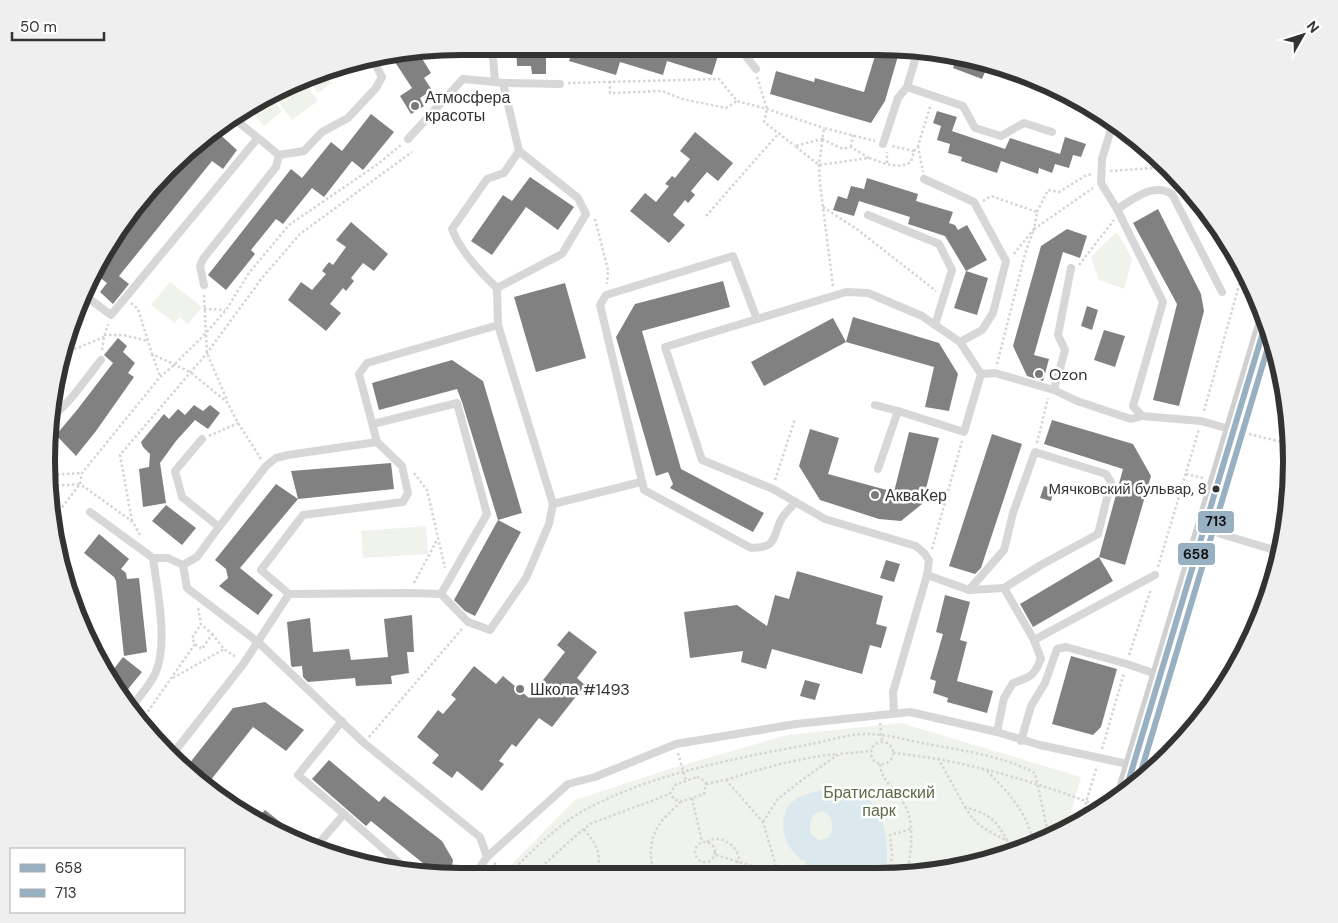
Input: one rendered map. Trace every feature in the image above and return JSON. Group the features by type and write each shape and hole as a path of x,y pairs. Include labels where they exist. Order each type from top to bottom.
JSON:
{"street":[{"path":"1129,780 1262,334"}],"lane":[{"path":"494,55 499,83 519,152 578,198 586,214 562,254 497,288"},
{"path":"745,55 756,69"},
{"path":"883,144 898,98 907,87 916,57"},
{"path":"238,122 279,155 304,151 322,132 348,118 376,88 382,78 375,65"},
{"path":"408,139 463,79 499,83 560,84"},
{"path":"907,87 963,106 975,128 1001,136 1024,123 1052,132"},
{"path":"1111,130 1102,159 1100,183 1118,211 1163,302 1133,406 1142,416"},
{"path":"89,299 111,316 257,139"},
{"path":"498,325 367,363 359,374 377,442 402,466 408,493 402,502 303,515 261,570 289,594 409,592 442,594 468,622 490,630 526,578 549,524 553,504 498,325 497,288 484,275 456,238 452,229 487,179 504,172 519,152"},
{"path":"204,285 200,266 203,259 276,167 279,155"},
{"path":"924,179 974,202 1006,261 993,313 982,330 960,342"},
{"path":"1118,211 1149,190 1165,190 1172,194 1222,292"},
{"path":"868,215 939,244 952,270 935,325"},
{"path":"757,319 733,256 606,295 600,305 644,490 750,548 762,548 775,538 782,519 796,502"},
{"path":"1052,390 1065,350 1058,334 1071,268"},
{"path":"875,405 898,410 964,432 980,374 960,342 922,316 868,293 846,292 834,295 665,347 702,460 773,488 825,519 916,546 929,560 893,692 894,713"},
{"path":"1255,357 1270,361"},
{"path":"58,412 101,360"},
{"path":"980,374 995,373 1052,390 1077,401 1131,419 1142,416 1201,421 1233,430"},
{"path":"373,424 456,403 487,514 442,594"},
{"path":"878,469 898,410"},
{"path":"202,439 175,471 182,497 219,527"},
{"path":"183,565 197,557 266,466 276,458 377,442"},
{"path":"926,575 969,590 1004,588 1041,565 1098,534 1111,482 1106,474 1035,452 1014,513 1004,550 969,590"},
{"path":"553,504 641,482"},
{"path":"90,512 153,558 168,558 183,565"},
{"path":"1204,530 1273,550"},
{"path":"135,703 155,675 159,663 162,634 153,558"},
{"path":"183,565 187,588 258,642 364,743 480,837 488,857"},
{"path":"1034,640 1155,575"},
{"path":"997,732 1004,698 1013,682 1027,678 1036,672 1042,659 1034,640 1004,588"},
{"path":"176,751 244,663 289,594"},
{"path":"1022,741 1031,706 1045,683 1057,649 1066,647 1127,664 1161,676"},
{"path":"480,868 488,857 568,784 595,776 676,744 796,724 910,712 997,732 1022,741 1134,765"},
{"path":"342,720 298,775 400,863"},
{"path":"320,842 344,814"}],"path":[{"path":"756,69 767,109 764,122 778,134 819,165 869,158"},
{"path":"560,84 719,79 737,102 767,109 824,128 883,144"},
{"path":"610,81 610,93 662,91 682,99 726,108 737,102"},
{"path":"795,146 822,139 843,149 851,147 869,158 895,167 905,166 911,162 914,151 918,146 933,96"},
{"path":"824,128 819,165 820,184 834,295"},
{"path":"706,216 778,134"},
{"path":"851,147 853,135"},
{"path":"58,513 80,484 82,473 160,377 205,334 226,310 249,273 289,225 378,164 408,139"},
{"path":"887,164 888,146 914,151"},
{"path":"918,146 924,179"},
{"path":"141,536 133,522 120,455 207,353 262,278 300,234 412,152"},
{"path":"1006,261 1010,259 1034,229 1100,183"},
{"path":"976,206 991,196 1037,212 995,373"},
{"path":"823,207 858,230 944,298"},
{"path":"1071,268 1078,266 1118,211"},
{"path":"586,214 593,212 608,270 606,295"},
{"path":"1082,813 1186,474 1240,281"},
{"path":"204,285 207,353 227,402 238,423 266,466"},
{"path":"125,298 138,309 160,377"},
{"path":"204,309 226,310"},
{"path":"101,360 104,336 111,316"},
{"path":"71,350 104,336 123,335 148,341"},
{"path":"152,354 190,372 227,402"},
{"path":"1035,452 1052,390"},
{"path":"773,488 795,419"},
{"path":"202,439 238,423"},
{"path":"1233,430 1282,442"},
{"path":"929,560 964,432"},
{"path":"411,470 428,490 449,582"},
{"path":"1186,474 1203,478 1205,471"},
{"path":"55,475 82,473"},
{"path":"56,486 80,484 133,522"},
{"path":"409,592 438,538"},
{"path":"195,594 201,624 224,649 244,663"},
{"path":"364,743 468,622"},
{"path":"201,624 192,638 195,644 202,649 212,634"},
{"path":"145,716 195,644"},
{"path":"172,678 224,649"},
{"path":"880,716 882,742"},
{"path":"518,868 554,830 584,811 655,781 684,772 777,750 863,734 881,734 975,753 1022,766 1035,773 1047,830"},
{"path":"882,742 888,743 892,747 893,753 891,759 886,763 880,764 872,757 871,752 877,743 882,742"},
{"path":"676,744 686,780"},
{"path":"706,784 805,758 871,752"},
{"path":"893,753 938,758 986,770 1094,804"},
{"path":"762,822 778,800 799,782 839,754"},
{"path":"938,758 965,807 978,824 1008,841"},
{"path":"880,764 882,776 907,810 911,828 908,867"},
{"path":"986,770 1004,787 1016,804 1025,818 1032,837"},
{"path":"540,868 584,829 601,819 670,794 675,785 686,780 697,777 702,779 706,784 704,794 680,802 660,823 652,844 651,861 653,868"},
{"path":"726,780 762,822 775,868"},
{"path":"670,794 680,802"},
{"path":"692,798 702,842"},
{"path":"965,807 987,814 993,818 1010,845"},
{"path":"890,867 892,855 890,835 911,828"},
{"path":"584,829 600,855 598,868"},
{"path":"707,842 714,838 729,843 739,856 735,868"},
{"path":"702,842 707,842 714,846 716,855 712,861 702,862 698,859 695,851 696,847 702,842"},
{"path":"716,855 758,868"},
{"path":"488,857 501,868"},
{"path":"700,868 702,862"}],"green space":[{"path":"327,78 331,83 318,93 311,84"},
{"path":"306,86 318,101 292,120 276,100"},
{"path":"274,101 282,111 264,126 253,112"},
{"path":"1117,232 1132,259 1124,289 1099,280 1091,257"},
{"path":"170,282 202,307 188,324 180,317 175,323 151,305"},
{"path":"426,526 428,554 363,558 361,531"},
{"name":"Братиславский парк","path":"901,723 1081,777 1069,820 1032,837 1007,846 982,854 930,865 876,868 508,868 575,800 676,767 787,735"}],"shaded area":[{"path":"830,788 839,788 852,789 864,794 882,821 887,844 887,868 805,868 807,860 802,861 788,845 783,825 785,813 791,803 808,794","holes":["822,811 829,816 832,823 832,831 828,838 820,840 811,833 810,823 813,815"]}],"building":[{"path":"516,55 546,55 546,74 532,74 531,66 517,66"},
{"path":"571,55 718,55 712,75 667,61 663,75 620,62 616,75 569,61"},
{"path":"875,55 898,56 885,101 871,123 770,94 776,71 814,82 815,78 864,92"},
{"path":"421,57 431,73 424,78 432,90 420,98 424,106 411,114 400,96 412,88 394,61"},
{"path":"955,63 986,70 982,79 953,68"},
{"path":"937,111 957,117 952,131 1005,149 1010,138 1060,154 1065,137 1086,144 1081,157 1073,155 1069,168 1055,164 1052,173 1039,168 1038,174 1001,161 997,173 961,161 962,157 948,153 950,144 937,140 941,126 933,123"},
{"path":"371,114 394,132 363,170 352,161 324,197 312,188 283,224 276,219 251,250 255,254 226,290 208,275 291,169 302,178 331,142 342,151"},
{"path":"695,132 733,163 718,181 707,172 691,191 695,195 688,203 685,200 673,215 685,225 669,243 630,211 645,193 656,202 669,186 665,184 672,176 675,178 690,159 680,151"},
{"path":"220,135 237,150 223,169 212,161 119,276 129,284 113,304 100,292 107,283 99,277 109,258 139,214 174,174"},
{"path":"530,177 574,207 558,230 526,207 492,255 471,241 503,195 512,201"},
{"path":"867,178 918,194 916,201 953,212 949,223 955,225 958,230 967,225 987,260 966,271 945,236 908,224 910,217 859,201 854,216 833,210 838,196 847,199 851,186 864,189"},
{"path":"1158,209 1201,294 1204,311 1179,406 1153,400 1177,304 1133,223"},
{"path":"351,222 388,254 374,271 363,263 351,278 354,281 346,291 343,288 330,304 341,313 326,331 288,300 301,282 312,290 326,274 322,271 329,262 333,265 346,247 336,240"},
{"path":"1067,229 1087,236 1080,258 1063,252 1034,355 1049,359 1043,381 1027,376 1013,346 1041,246"},
{"path":"966,271 988,278 977,315 954,308"},
{"path":"723,281 730,307 642,331 681,469 764,513 753,532 670,488 673,484 668,472 656,476 616,337 635,304"},
{"path":"565,283 586,358 536,372 514,297"},
{"path":"1087,306 1098,310 1092,330 1081,326"},
{"path":"853,317 939,343 958,374 949,411 925,407 934,367 846,342"},
{"path":"833,318 846,342 764,386 751,362"},
{"path":"1104,330 1125,336 1115,367 1094,360"},
{"path":"118,338 127,346 123,352 135,363 128,373 134,377 76,456 56,435 113,363 104,355"},
{"path":"452,360 483,381 522,513 498,520 457,389 379,410 372,383"},
{"path":"194,405 203,411 210,405 220,413 208,429 195,420 176,441 160,463 166,503 143,507 139,469 149,467 150,454 141,442 164,414 169,419 178,409 185,415"},
{"path":"1052,420 1133,444 1151,476 1125,565 1099,557 1123,469 1044,444"},
{"path":"810,429 839,438 828,474 894,492 909,432 939,438 922,504 901,521 879,519 820,500 799,466"},
{"path":"992,434 1022,444 981,568 975,574 949,566"},
{"path":"391,463 394,489 298,499 291,471"},
{"path":"276,484 298,499 240,568 273,595 258,615 219,586 228,578 226,569 215,560"},
{"path":"1044,486 1054,489 1051,501 1040,498"},
{"path":"166,505 196,528 182,545 152,521"},
{"path":"498,520 521,532 475,616 465,611 454,600"},
{"path":"99,534 129,559 121,569 126,573 127,579 139,578 147,652 124,656 116,581 114,577 84,553"},
{"path":"1099,557 1113,581 1033,627 1020,604"},
{"path":"886,560 900,564 894,582 880,578"},
{"path":"797,571 883,596 876,624 887,627 881,648 870,645 862,674 772,649 766,669 741,662 743,651 690,658 684,612 737,605 767,626 775,595 789,599"},
{"path":"945,595 970,602 960,640 967,642 957,681 993,691 987,713 947,702 948,698 933,693 936,681 930,679 943,634 936,632"},
{"path":"412,615 414,652 407,652 409,673 391,676 392,684 356,686 355,678 308,682 303,677 302,666 292,667 291,665 287,622 310,618 313,652 349,649 351,660 388,657 384,619"},
{"path":"569,631 597,652 577,678 585,685 552,727 539,718 516,747 512,744 499,761 504,764 482,791 457,771 452,778 432,763 439,755 417,737 438,710 443,714 456,699 451,695 474,666 496,684 503,676 529,698 565,652 557,645"},
{"path":"1071,656 1117,669 1101,727 1093,735 1052,724"},
{"path":"123,657 142,672 127,691 113,670"},
{"path":"805,680 820,684 815,700 800,696"},
{"path":"265,702 304,730 286,751 253,727 210,781 189,764 233,708"},
{"path":"329,760 379,802 384,796 442,841 453,860 452,868 422,866 424,864 371,821 366,826 312,779"},
{"path":"265,810 291,830 282,826 260,815"}],"transit line":[{"name":"658","path":"1129,780 1262,335"},
{"name":"713","path":"1141,770 1267,350"}],"place":[{"name":"Атмосфера красоты","path":"415,106"},
{"name":"Ozon","path":"1039,374"},
{"name":"Мячковский бульвар, 8","path":"1216,489"},
{"name":"АкваКер","path":"875,495"},
{"name":"Школа #1493","path":"520,689"}]}
